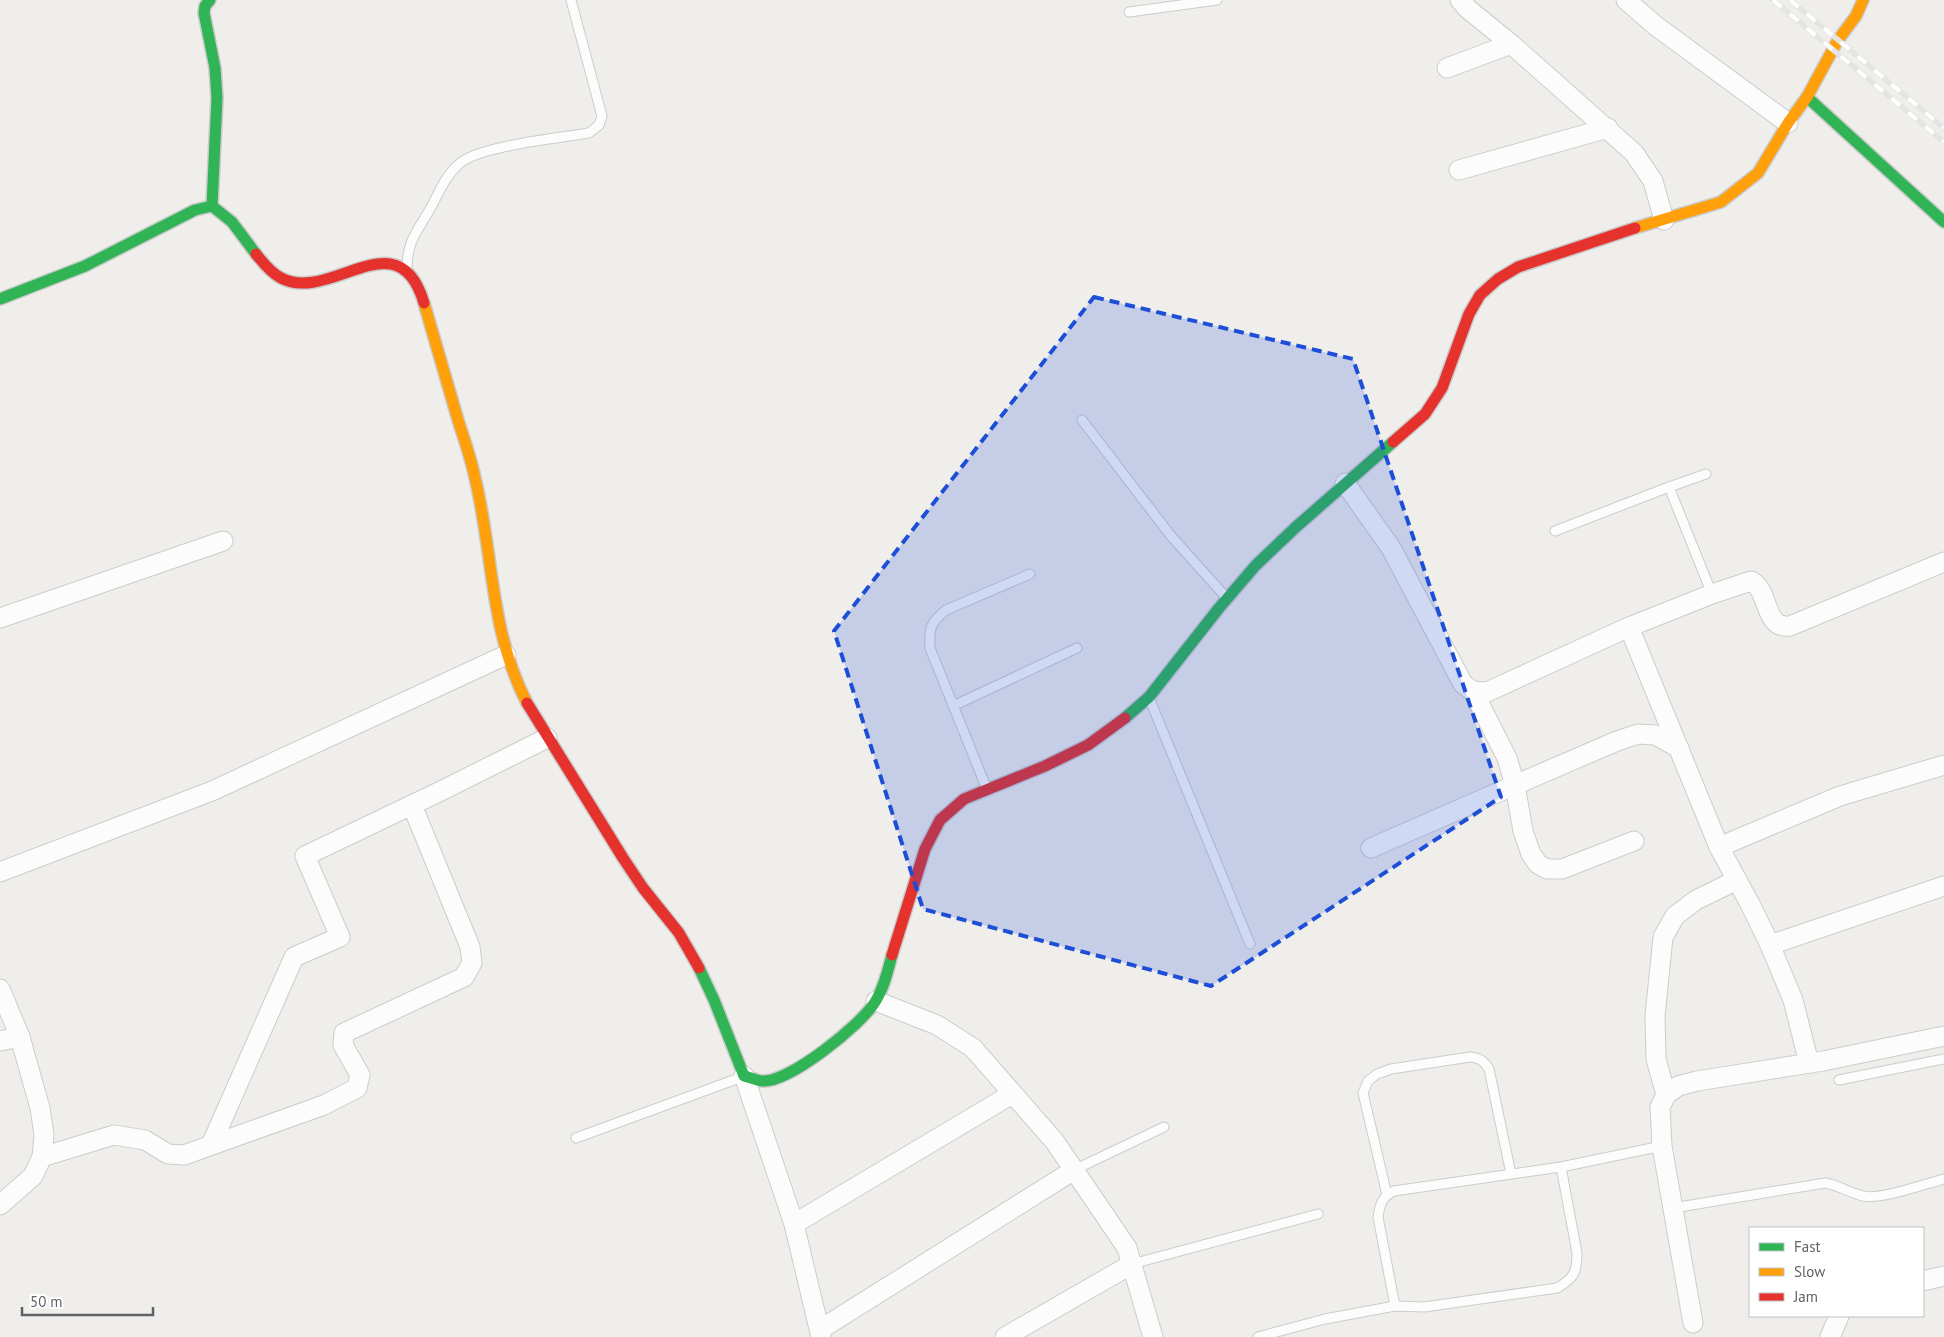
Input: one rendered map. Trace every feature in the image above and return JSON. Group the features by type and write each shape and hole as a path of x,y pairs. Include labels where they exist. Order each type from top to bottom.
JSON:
{"street":[{"path":"210,0 205,6 204,13 215,68 217,98 217,131 212,206"},
{"path":"1460,0 1468,9 1608,128 1634,153 1652,181 1664,220"},
{"path":"1626,0 1656,26 1788,123"},
{"path":"744,1076 763,1081 779,1078 799,1067 847,1033 868,1012 876,1001 885,979 925,848 940,820 964,798 1045,766 1088,745 1120,723 1149,697 1227,598 1256,565 1296,527 1424,414 1442,388 1469,314 1480,295 1498,278 1518,267 1721,202 1741,188 1758,173 1788,123 1807,97 1838,40 1856,16 1863,0"},
{"path":"1447,68 1511,44"},
{"path":"1807,97 1944,222"},
{"path":"1460,170 1608,128"},
{"path":"0,299 85,266 195,210 212,206 223,212 270,269 281,278 292,282 320,282 380,263 394,264 408,271 422,298 475,477 485,526 491,582 506,655 515,680 547,738 623,858 643,888 679,933 694,957 714,1000 744,1076 794,1224 821,1333 1074,1170"},
{"path":"1345,483 1391,548 1463,684 1473,691 1507,758 1519,800 1522,831 1531,854 1538,864 1547,868 1562,869 1634,841"},
{"path":"0,618 223,541"},
{"path":"1473,691 1487,692 1629,627 1745,582 1755,583 1759,587 1772,619 1783,627 1790,626 1944,562"},
{"path":"1629,627 1719,847 1770,945 1793,1000 1809,1063"},
{"path":"0,872 212,791 506,655"},
{"path":"1371,848 1638,734 1654,735 1678,748"},
{"path":"211,1145 294,957 340,937 305,856 547,738"},
{"path":"1719,847 1840,796 1944,765"},
{"path":"42,1157 114,1135 145,1140 168,1154 184,1155 324,1105 357,1088 360,1075 343,1045 344,1033 464,976 472,963 470,947 412,805"},
{"path":"1666,1095 1656,1059 1655,1016 1662,938 1675,916 1696,900 1737,880"},
{"path":"1770,945 1944,886"},
{"path":"0,989 20,1037 40,1108 44,1135 42,1157 33,1176 0,1205"},
{"path":"876,1001 937,1025 973,1048 1055,1142 1127,1248 1153,1337"},
{"path":"1693,1323 1662,1146 1660,1107 1666,1095 1678,1086 1697,1081 1809,1063 1944,1036"},
{"path":"0,1041 20,1037"},
{"path":"794,1224 1012,1094"},
{"path":"1016,1334 1132,1264"},
{"path":"1924,1281 1944,1276"},
{"path":"1830,1337 1839,1317"}],"lane":[{"path":"408,271 407,252 415,233 447,178 459,163 473,154 589,133 599,125 602,116 571,0"},
{"path":"1129,12 1217,0"},
{"path":"1082,420 1172,536 1227,598"},
{"path":"1555,531 1706,474"},
{"path":"1669,488 1712,594"},
{"path":"987,790 930,648 929,631 935,619 946,610 1030,574"},
{"path":"954,706 1077,648"},
{"path":"1149,697 1250,944"},
{"path":"1387,1195 1363,1093 1368,1081 1372,1077 1391,1069 1470,1056 1478,1057 1484,1061 1489,1069 1511,1174"},
{"path":"1839,1080 1944,1059"},
{"path":"576,1138 744,1076"},
{"path":"1074,1170 1164,1127"},
{"path":"1396,1306 1378,1217 1380,1204 1387,1195 1394,1191 1561,1166 1662,1146"},
{"path":"1258,1337 1325,1319 1396,1306 1424,1307 1558,1288 1571,1280 1577,1268 1577,1253 1561,1166"},
{"path":"1673,1208 1825,1182 1863,1196 1879,1196 1944,1179"},
{"path":"1132,1264 1318,1214"}],"highlighted area":[{"path":"1094,297 1353,359 1501,797 1211,986 923,909 834,631"}],"railway":[{"path":"1773,0 1944,142"},
{"path":"1790,0 1944,128"}],"traffic: fast":[{"path":"210,0 205,6 204,13 215,68 217,98 212,206"},
{"path":"1807,97 1944,222"},
{"path":"0,299 85,266 195,210 212,206 232,222 256,254"},
{"path":"1125,718 1149,697 1219,608 1256,565 1296,527 1393,442"},
{"path":"699,968 714,1000 744,1076 763,1081 775,1079 807,1063 855,1024 878,997 892,955"}],"traffic: slow":[{"path":"1635,228 1721,202 1758,173 1788,123 1807,97 1838,40 1856,16 1863,0"},
{"path":"424,303 473,471 481,507 499,620 506,648 527,703"}],"traffic: jam":[{"path":"1393,442 1425,414 1442,388 1469,314 1480,295 1498,279 1518,267 1635,228"},
{"path":"256,254 267,268 277,276 300,283 321,281 381,264 398,266 412,278 424,303"},
{"path":"527,703 623,858 643,888 679,933 699,968"},
{"path":"892,955 925,849 940,820 964,799 1045,766 1088,745 1125,718"}]}
